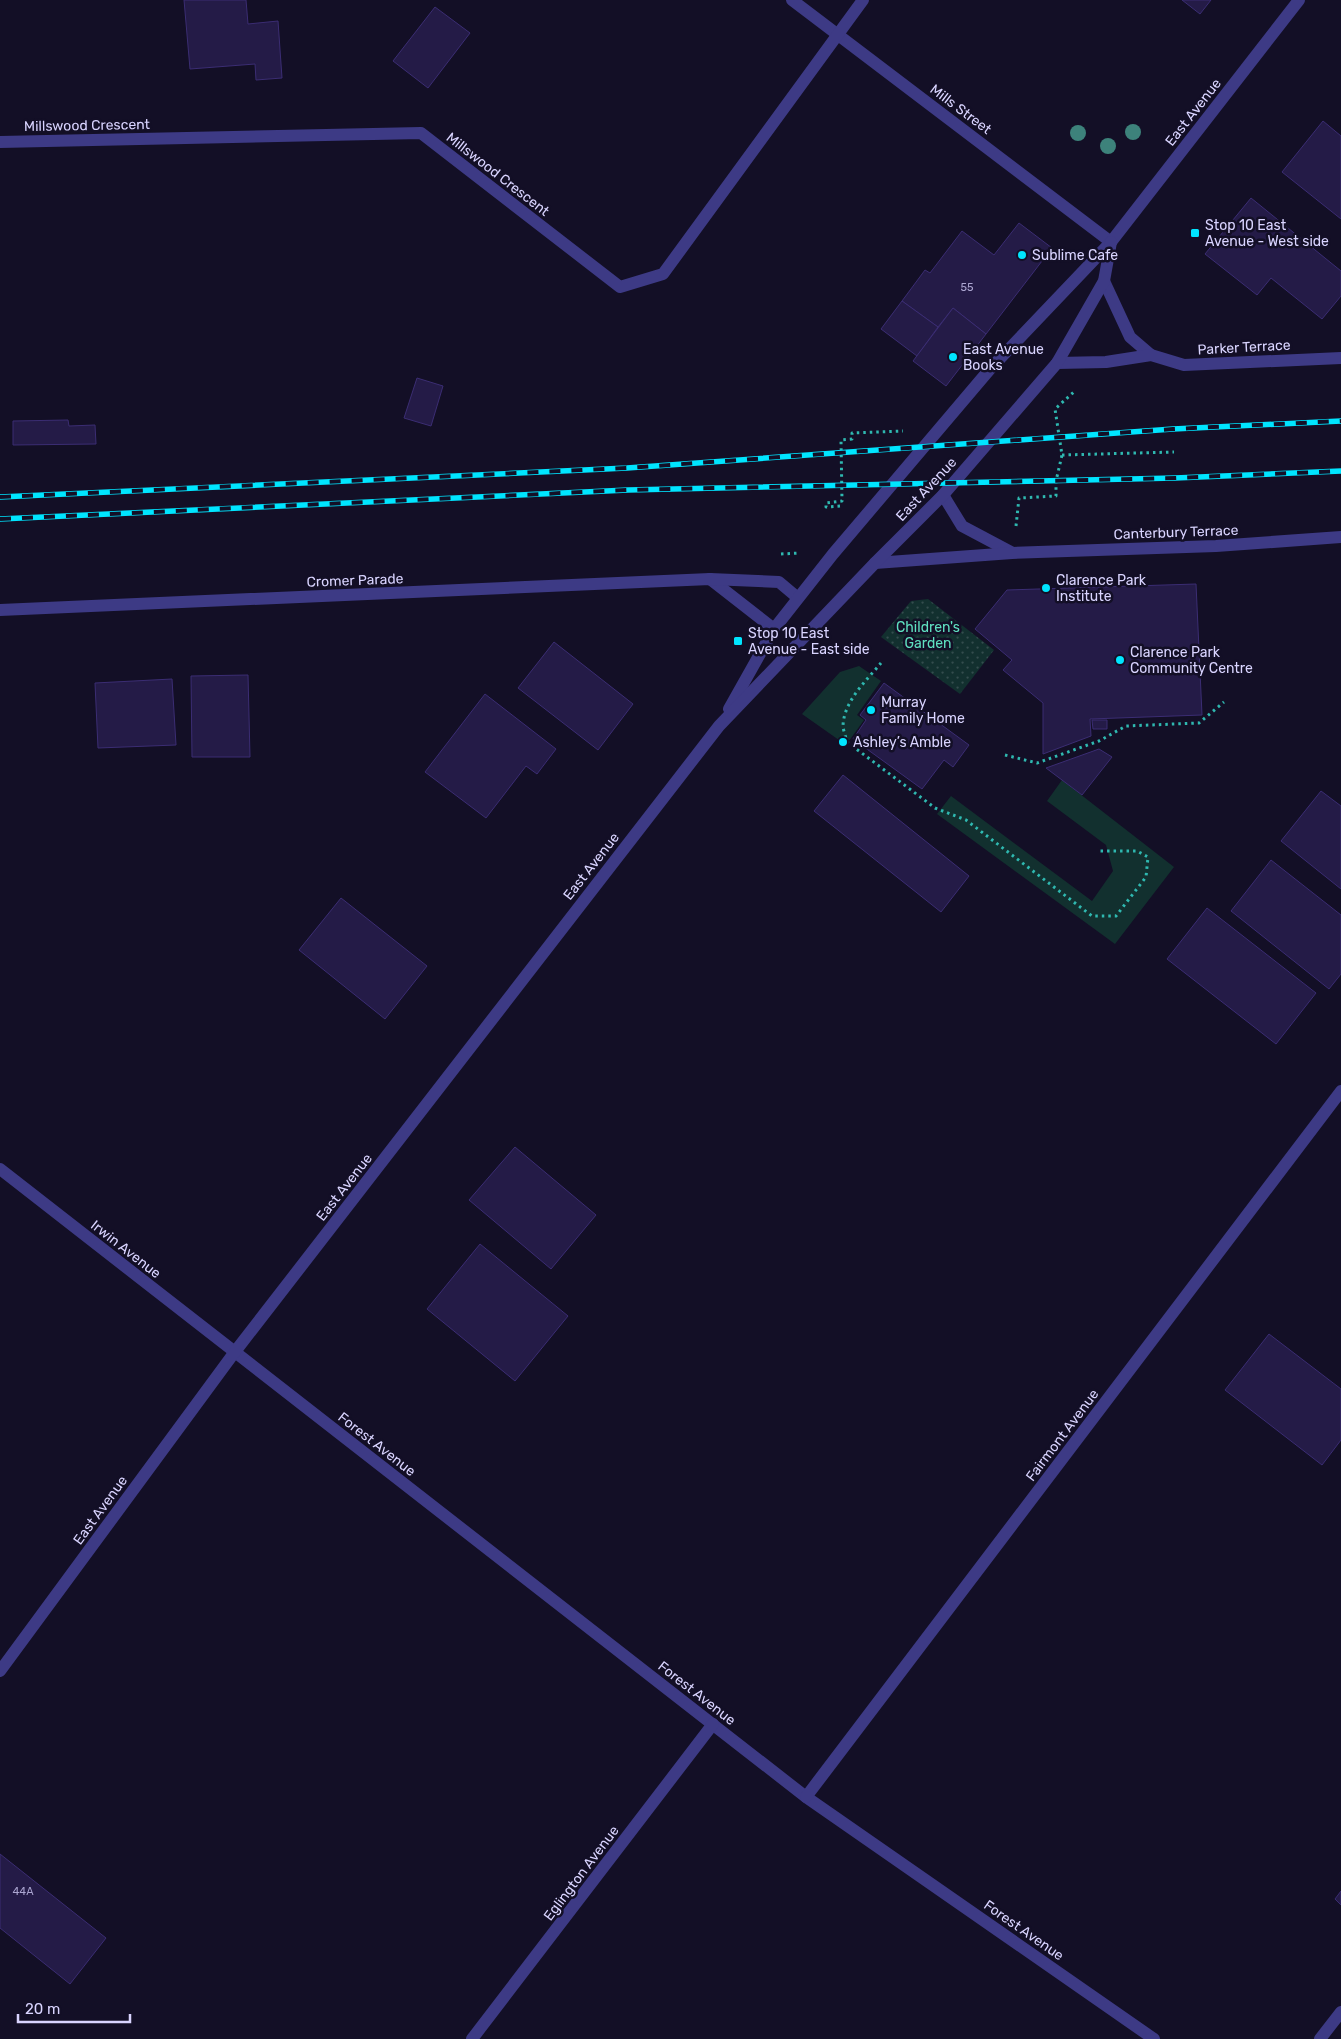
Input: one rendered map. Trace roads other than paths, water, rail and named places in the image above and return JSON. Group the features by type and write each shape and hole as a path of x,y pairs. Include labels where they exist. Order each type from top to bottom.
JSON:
{"street":[{"name":"Mills Street","path":"792,0 1111,242"},
{"path":"836,34 863,0"},
{"name":"East Avenue","path":"719,726 774,629 833,554 990,369 1111,242 1298,0"},
{"name":"Millswood Crescent","path":"0,142 421,133 620,287 663,274 836,34"},
{"name":"East Avenue","path":"0,1671 234,1353 719,726 875,562 943,495 1057,363 1104,281 1111,242"},
{"name":"Parker Terrace","path":"1104,281 1130,337 1151,355 1184,365 1341,358"},
{"name":"Parker Terrace","path":"1057,363 1106,362 1151,355"},
{"path":"943,495 962,526 1012,553"},
{"name":"Canterbury Terrace","path":"875,562 1012,553 1216,546 1341,537"},
{"path":"710,579 774,629"},
{"name":"Cromer Parade","path":"0,610 710,579 779,582 798,598"},
{"name":"Fairmont Avenue","path":"806,1796 1341,1091"},
{"name":"Irwin Avenue","path":"0,1169 234,1353"},
{"name":"Forest Avenue","path":"234,1353 806,1796 1154,2039"},
{"name":"Eglington Avenue","path":"472,2039 713,1724"},
{"path":"1320,2039 1341,2012"}],"railway":[{"path":"0,497 627,468 1173,429 1341,421"},
{"path":"0,519 628,490 1175,478 1341,471"}],"place":[{"name":"Stop 10 East Avenue - West side","path":"1195,233"},
{"name":"Sublime Cafe","path":"1022,255"},
{"name":"East Avenue Books","path":"953,357"},
{"name":"Clarence Park Institute","path":"1046,588"},
{"name":"Stop 10 East Avenue - East side","path":"738,641"},
{"name":"Clarence Park Community Centre","path":"1120,660"},
{"name":"Murray Family Home","path":"871,710"},
{"name":"Ashley’s Amble","path":"843,742"}],"park label":[{"name":"Children's Garden","path":"928,636"}]}
